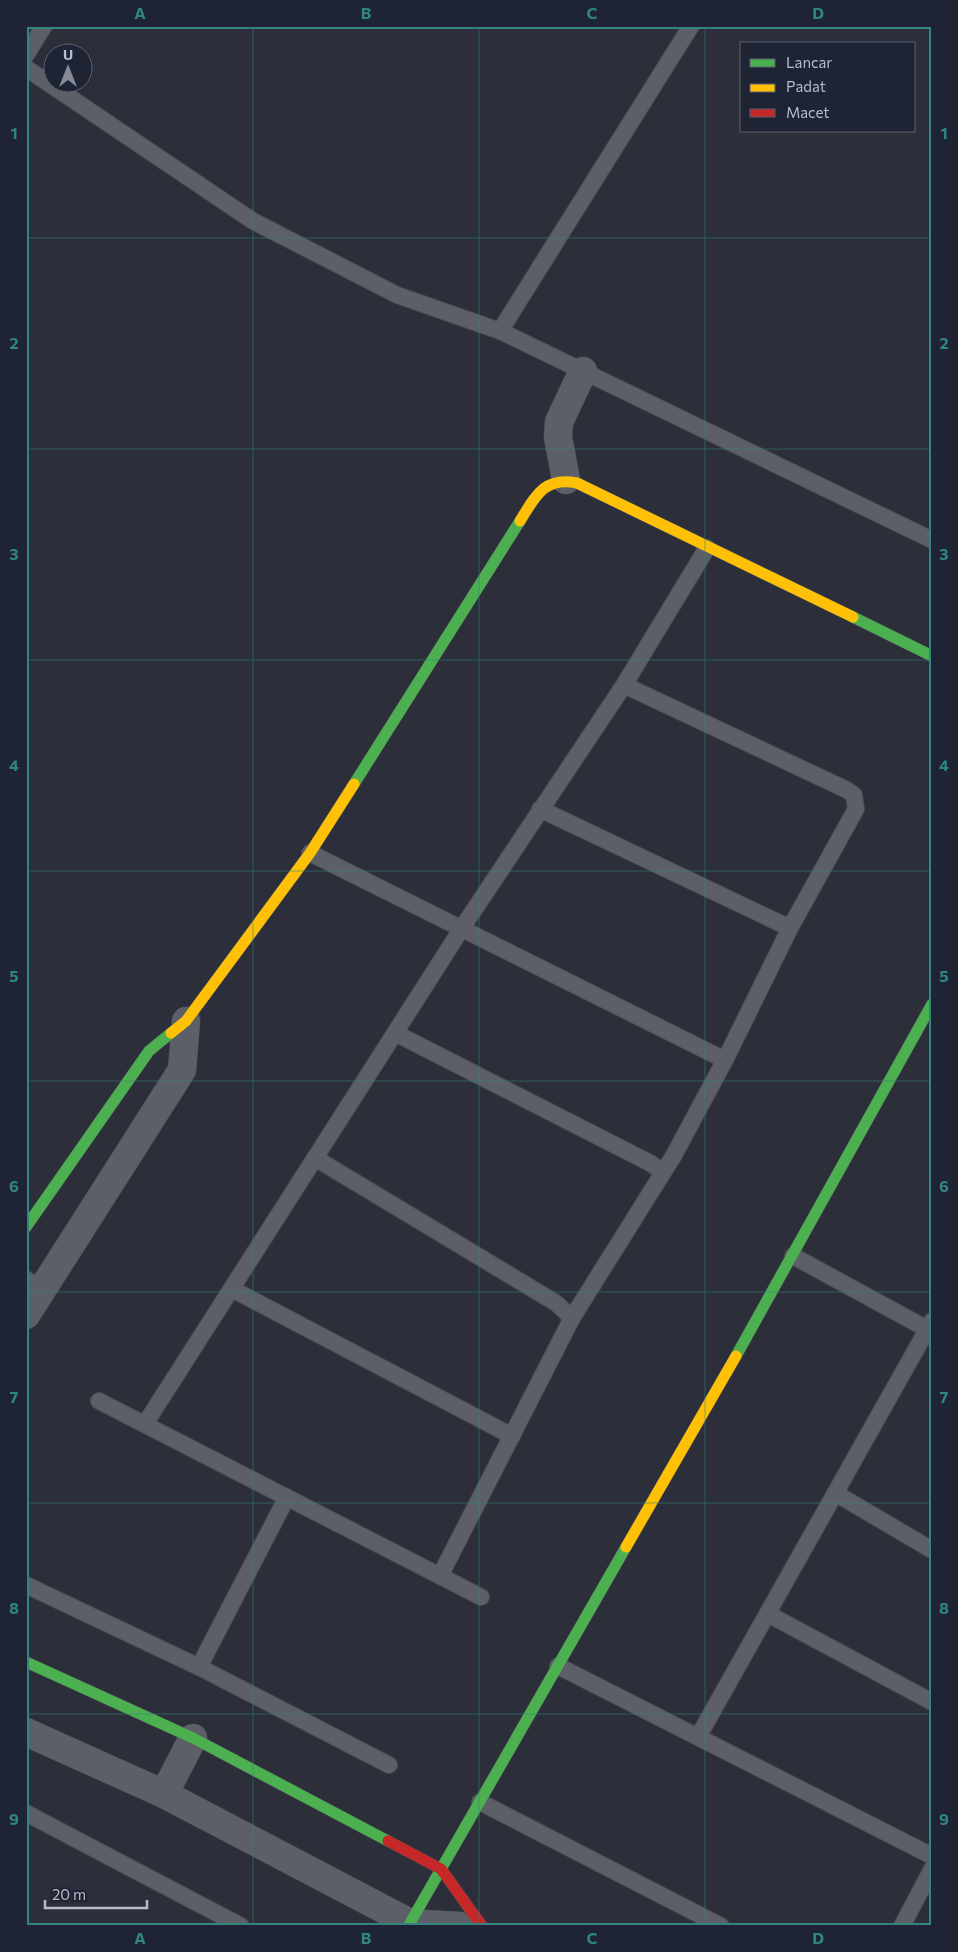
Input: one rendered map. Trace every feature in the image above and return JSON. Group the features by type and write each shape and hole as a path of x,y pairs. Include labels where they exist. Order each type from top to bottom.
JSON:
{"street":[{"path":"566,480 558,437 559,422 583,371"},
{"path":"26,1227 149,1051 186,1021 310,852 540,490 553,482 566,480 577,483 932,656"},
{"path":"410,1923 793,1256 805,1230 932,1004"},
{"path":"26,1315 34,1285 182,1070 186,1021"},
{"path":"26,1662 193,1738 441,1870 482,1926"},
{"path":"26,1732 164,1794 410,1923 460,1926"},
{"path":"164,1794 193,1738"}],"lane":[{"path":"26,55 44,26"},
{"path":"500,331 691,26"},
{"path":"26,68 253,221 397,295 500,331 932,540"},
{"path":"145,1424 462,928 624,686 707,548"},
{"path":"440,1576 572,1318 663,1172 725,1060 790,928 856,810 854,795 624,686"},
{"path":"540,810 790,928"},
{"path":"310,852 725,1060"},
{"path":"396,1033 650,1163 663,1172"},
{"path":"315,1158 556,1303 572,1318"},
{"path":"698,1737 929,1325 793,1256"},
{"path":"232,1288 512,1436"},
{"path":"98,1401 481,1596"},
{"path":"836,1493 932,1550"},
{"path":"199,1667 287,1498"},
{"path":"26,1586 199,1667 389,1765"},
{"path":"768,1614 932,1702"},
{"path":"558,1666 932,1856"},
{"path":"480,1802 721,1926"},
{"path":"26,1812 242,1926"},
{"path":"902,1926 932,1869"}],"traffic: fast":[{"path":"354,784 520,521"},
{"path":"853,617 932,656"},
{"path":"736,1356 932,1004"},
{"path":"26,1227 149,1051 171,1033"},
{"path":"410,1923 626,1547"},
{"path":"26,1662 193,1738 388,1841"}],"traffic: slow":[{"path":"520,521 542,490 556,483 577,483 853,617"},
{"path":"171,1033 186,1021 310,853 354,784"},
{"path":"626,1547 736,1356"}],"traffic: jam":[{"path":"388,1841 441,1869 482,1926"}]}
